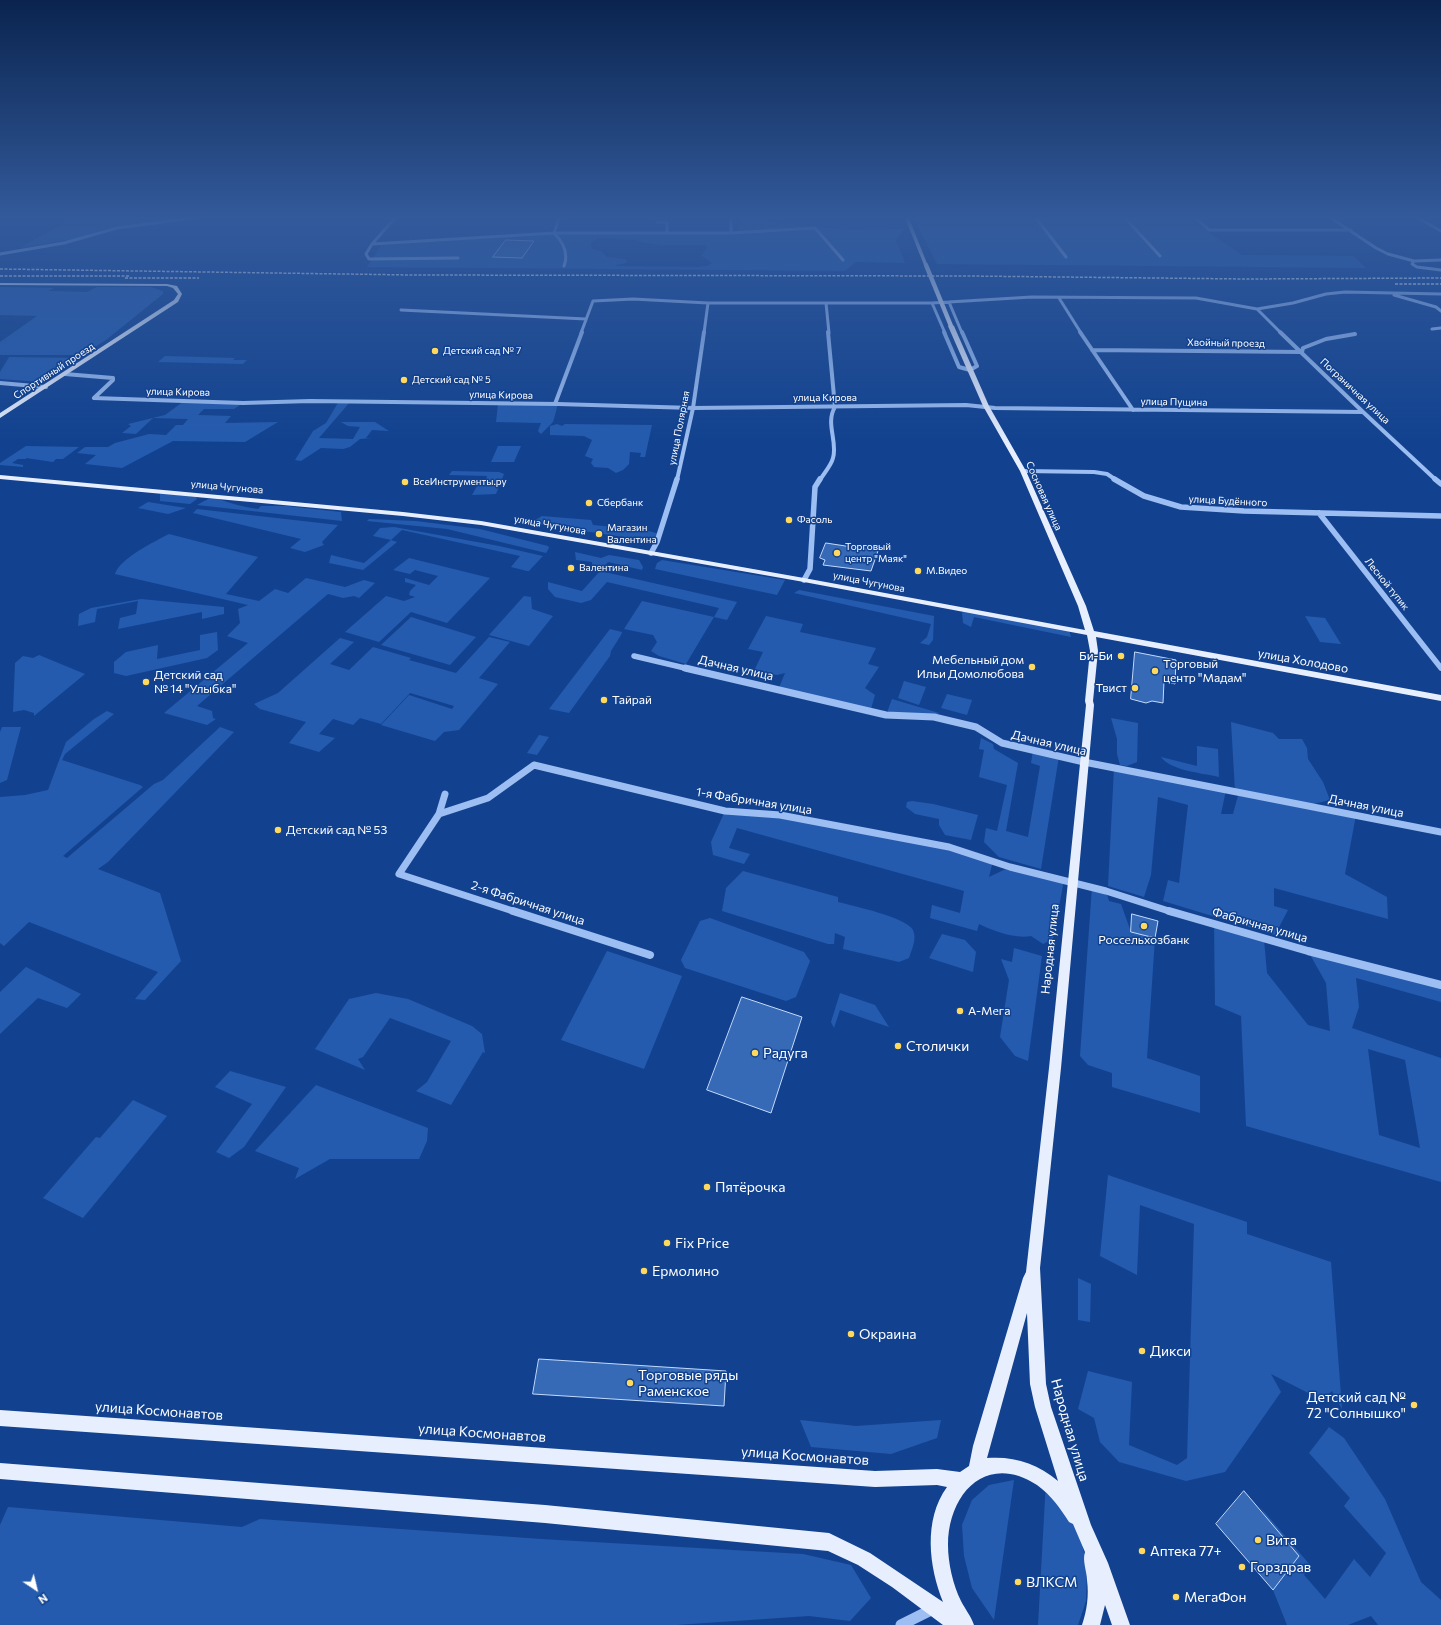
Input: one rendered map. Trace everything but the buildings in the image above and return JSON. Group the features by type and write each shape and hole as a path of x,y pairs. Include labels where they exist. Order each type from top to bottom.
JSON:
{"main road":[{"name":"Спортивный проезд","path":"0,416 176,301 180,294"},
{"name":"Сосновая улица","path":"938,294 986,406 1023,471 1082,606 1091,634"},
{"name":"улица Чугунова","path":"0,476 481,523 804,580 1091,634"},
{"name":"улица Холодово","path":"1091,634 1441,698"},
{"name":"Народная улица","path":"1083,1528 1056,1450 1038,1384 1033,1268 1090,705 1088,701 1093,672 1094,651 1091,634"},
{"name":"Народная улица","path":"969,1476 981,1446 1033,1268"},
{"name":"улица Космонавтов","path":"0,1418 875,1479 969,1476"},
{"path":"965,1625 949,1595 941,1564 939,1545 941,1525 952,1493 969,1476 994,1465 1011,1465 1032,1472 1046,1481 1061,1495 1083,1528 1100,1563 1121,1625"},
{"path":"0,1471 545,1514 828,1542 864,1559 936,1608 956,1625"},
{"path":"1083,1528 1094,1563 1096,1596 1091,1625"}],"street":[{"path":"555,404 593,301 633,299 708,303 932,303 1032,297 1196,298 1257,309 1293,303 1329,294"},
{"path":"1391,294 1396,297 1436,306 1441,311"},
{"path":"1059,298 1133,410"},
{"path":"932,303 959,367 970,370 977,366 949,302"},
{"name":"улица Полярная","path":"651,553 657,542 681,468 693,408 708,303"},
{"path":"804,580 810,569 815,487 834,456 831,424 832,412 835,408 826,303"},
{"name":"Пограничная улица","path":"1257,309 1363,412 1441,484"},
{"path":"402,310 586,319"},
{"path":"1432,329 1441,328"},
{"path":"1302,352 1303,348 1326,339 1355,334"},
{"name":"Хвойный проезд","path":"1092,350 1302,352"},
{"name":"улица Кирова","path":"65,374 113,378 113,380 94,398 243,403 310,401 555,404 693,408 986,406"},
{"path":"0,383 46,387"},
{"name":"улица Пущина","path":"986,406 995,408 1363,412"},
{"name":"улица Будённого","path":"1023,471 1094,472 1107,474 1144,496 1181,507 1319,513 1441,516"},
{"name":"Лесной тупик","path":"1319,513 1441,668"},
{"name":"Дачная улица","path":"634,656 886,715 934,717 976,727 1002,743 1084,762 1441,832"},
{"name":"1-я Фабричная улица","path":"439,814 488,798 534,765 725,811 780,815 949,848 1010,866 1073,882"},
{"path":"439,814 446,794"},
{"name":"2-я Фабричная улица","path":"439,814 399,874 650,956"},
{"name":"Фабричная улица","path":"1073,882 1301,949 1441,985"},
{"path":"901,1625 936,1608"}],"shaded area":[{"path":"0,294 163,294 106,340 82,355 0,355 0,342 37,316 0,315"},
{"path":"165,356 235,358 233,360 247,360 243,364 158,362"},
{"path":"9,357 78,358 42,382 0,379 0,372"},
{"path":"184,401 243,403 234,409 204,409 198,415 231,416 225,423 278,422 245,442 173,441 122,468 85,464 96,455 77,453 85,447 108,447 115,443 149,434 166,435 176,425 183,425 188,419 153,418 136,434 122,433 131,426 128,424 165,415"},
{"path":"339,401 350,402 319,438 353,439 360,427 348,426 341,422 375,422 389,431 372,430 366,438 372,438 360,439 350,447 343,449 321,448 301,461 295,460 313,431 326,423"},
{"path":"498,404 558,404 553,422 541,434 538,431 541,423 496,422"},
{"path":"557,424 562,426 565,424 652,425 645,457 640,457 641,453 630,452 629,464 623,470 616,473 608,468 594,467 591,463 593,459 585,456 592,440 584,436 550,435 550,426"},
{"path":"26,446 79,447 63,459 56,459 53,462 26,458 18,459 12,463 23,465 23,467 0,465 0,463"},
{"path":"498,446 521,446 514,462 491,462"},
{"path":"452,471 499,472 504,474 496,494 472,495 477,486 484,486 487,476 449,475"},
{"path":"160,493 196,497 197,499 190,504 160,501"},
{"path":"215,498 236,505 258,509 261,506 286,506 341,512 342,521 197,505 208,499"},
{"path":"148,502 186,508 168,514 138,508"},
{"path":"197,509 338,525 322,542 324,545 305,552 290,548 301,539 193,513"},
{"path":"542,516 591,520 593,525 645,530 660,534 657,542 530,523"},
{"path":"369,519 416,521 480,529 548,546 549,548 546,553 447,529 367,521"},
{"path":"394,527 499,546 543,556 529,571 527,571 511,567 520,556 402,530 391,540 373,536 380,528"},
{"path":"169,534 258,557 226,594 259,601 275,589 288,593 306,578 345,587 364,580 375,583 359,598 354,596 343,598 328,594 197,706 212,711 213,718 216,719 207,725 164,713 248,643 227,636 240,623 238,609 248,605 115,574 123,562 130,556"},
{"path":"391,540 397,542 363,570 329,563 331,555 364,563"},
{"path":"575,552 601,558 609,555 639,560 643,567 642,570 608,562 600,571 592,568 592,562 576,560"},
{"path":"409,558 490,578 447,623 411,612 379,642 345,632 386,596 404,601 415,597 409,595 410,591 416,585 405,582 405,578 429,585 438,576 415,570 410,574 393,570"},
{"path":"662,560 785,580 777,595 655,569 657,563"},
{"path":"600,571 737,602 727,620 714,617 719,608 607,582 591,600 581,603 555,597 548,589 548,582 582,591"},
{"path":"799,590 934,616 933,640 929,645 920,643 927,637 931,624 794,593"},
{"path":"524,596 531,597 532,609 553,616 529,646 489,635"},
{"path":"141,599 224,607 224,614 202,619 202,612 118,629 120,618 136,614 138,601 97,609 95,622 78,626 79,614 91,608"},
{"path":"642,601 714,617 686,664 659,656 651,651 657,642 653,635 624,629"},
{"path":"965,610 1069,630 1071,637 974,617 971,627 963,623 962,613"},
{"path":"766,616 803,624 800,632 876,648 868,664 879,667 865,688 875,695 871,709 778,690 785,673 777,675 754,671 763,652 748,649"},
{"path":"1305,616 1325,618 1341,644 1320,642"},
{"path":"411,617 476,637 450,665 381,645"},
{"path":"610,629 622,632 621,635 611,651 610,656 569,713 549,709"},
{"path":"217,632 218,650 207,658 126,676 114,673 114,662 126,652 158,645 157,659 200,650 200,635"},
{"path":"489,637 510,642 479,678 498,684 459,730 444,732 435,741 381,725 409,695 452,709 454,706 410,693 381,724 360,718 353,725 333,719 319,734 335,738 319,752 289,743 306,722 260,709 254,704 278,693 340,638 354,642 330,664 349,670 373,647 411,658 409,660 456,673"},
{"path":"39,655 85,674 34,716 34,713 24,710 13,712 15,663 23,656 33,658"},
{"path":"904,681 926,687 919,705 898,698"},
{"path":"947,694 972,700 967,715 941,708"},
{"path":"892,699 939,713 934,717 886,715"},
{"path":"107,711 114,714 65,754 62,760 143,787 63,856 67,858 154,784 163,780 220,727 234,732 108,862 98,869 160,893 181,961 145,1000 135,999 158,972 29,922 4,946 0,943 0,797 25,795 48,790 66,742 94,719"},
{"path":"1111,718 1138,723 1137,762 1127,766 1120,765 1117,754 1117,739"},
{"path":"1231,722 1273,733 1279,739 1302,739 1307,748 1308,759 1323,782 1330,800 1309,805 1356,815 1345,874 1387,897 1388,919 1274,888 1274,906 1288,910 1275,935 1163,901 1168,880 1179,883 1188,805 1158,797 1151,875 1144,897 1108,886 1114,768 1226,790 1221,814 1233,814 1239,792 1235,791"},
{"path":"2,727 21,727 7,780 0,783 0,732"},
{"path":"539,735 549,737 537,755 527,753"},
{"path":"981,738 993,744 994,749 1018,763 1006,831 1028,837 1040,766 1031,763 1033,750 1059,756 1041,869 999,857 984,842 986,828 997,831 1007,785 979,777 984,750 979,749"},
{"path":"1197,746 1218,749 1219,777 1196,773 1180,768 1166,762 1161,757 1197,766"},
{"path":"912,801 933,804 978,815 971,840 945,835 939,825 939,819 915,814 906,807 907,802"},
{"path":"725,811 780,815 949,847 993,861 989,877 1010,867 1064,880 1053,939 1043,944 1031,936 1025,937 997,932 979,924 977,931 930,918 932,905 960,913 964,891 737,828 729,848 750,854 744,864 713,855 711,842"},
{"path":"743,871 838,897 838,902 890,916 908,925 914,933 914,944 909,958 899,962 843,949 845,937 835,933 834,944 828,944 722,911 726,888"},
{"path":"1092,887 1106,891 1109,901 1121,904 1131,932 1155,938 1147,1058 1200,1076 1200,1113 1112,1087 1112,1073 1088,1065 1080,1056"},
{"path":"710,918 804,952 810,961 796,997 786,1001 685,968 681,960 700,921"},
{"path":"1214,925 1264,939 1267,973 1308,1025 1330,1031 1326,983 1308,951 1441,985 1441,1002 1356,978 1359,1007 1352,1028 1441,1058 1441,1182 1246,1126 1241,1016 1215,1005","holes":["1368,1049 1405,1060 1420,1148 1379,1135"]},
{"path":"942,934 965,940 976,952 973,972 929,958"},
{"path":"1014,948 1042,956 1028,1061 1015,1056 1000,1037 1009,980 1001,959 1012,962"},
{"path":"607,951 682,976 644,1069 561,1040"},
{"path":"26,967 81,994 67,1008 38,998 0,1034 0,992"},
{"path":"376,993 408,999 472,1026 482,1034 485,1053 483,1052 451,1105 416,1091 427,1082 451,1041 390,1018 363,1057 358,1059 365,1070 315,1049 349,999"},
{"path":"840,993 875,1005 889,1027 840,1010 834,1028 831,1022"},
{"path":"230,1071 286,1087 244,1147 229,1158 216,1152 252,1104 215,1087"},
{"path":"316,1085 428,1128 427,1141 419,1159 330,1159 295,1179 299,1168 255,1151"},
{"path":"133,1100 167,1116 83,1218 43,1198 96,1137 100,1138"},
{"path":"1108,1175 1247,1222 1247,1234 1331,1262 1342,1409 1332,1391 1322,1400 1271,1374 1281,1392 1225,1472 1186,1481 1119,1462 1100,1442 1094,1418 1078,1409 1088,1371 1132,1382 1129,1445 1177,1465 1187,1458 1194,1224 1140,1205 1137,1275 1100,1256"},
{"path":"1078,1278 1091,1284 1090,1322 1078,1320"},
{"path":"800,1420 856,1426 941,1420 937,1438 891,1454 811,1447"},
{"path":"1329,1427 1344,1438 1385,1499 1421,1582 1441,1600 1441,1625 1378,1625 1371,1616 1348,1625 1287,1625 1273,1590 1299,1556 1268,1520 1260,1507 1311,1566 1304,1575 1325,1599 1354,1559 1370,1577 1386,1553 1344,1506 1350,1498 1309,1453"},
{"path":"1014,1480 994,1620 972,1588 964,1556 962,1525 972,1500 989,1485"},
{"path":"1046,1481 1061,1495 1081,1539 1087,1567 1086,1601 1078,1625 1038,1625"},
{"path":"8,1507 242,1527 260,1519 541,1539 803,1554 851,1565 871,1598 850,1621 809,1616 676,1625 0,1625 0,1525"}],"place":[{"name":"Детский сад № 7","path":"435,351"},
{"name":"Детский сад № 5","path":"404,380"},
{"name":"ВсеИнструменты.ру","path":"405,482"},
{"name":"Сбербанк","path":"589,503"},
{"name":"Фасоль","path":"789,520"},
{"name":"Магазин Валентина","path":"599,534"},
{"name":"Торговый центр \"Маяк\"","path":"837,553"},
{"name":"Валентина","path":"571,568"},
{"name":"М.Видео","path":"918,571"},
{"name":"Би-Би","path":"1121,656"},
{"name":"Мебельный дом Ильи Домолюбова","path":"1032,667"},
{"name":"Торговый центр \"Мадам\"","path":"1155,671"},
{"name":"Детский сад № 14 \"Улыбка\"","path":"146,682"},
{"name":"Твист","path":"1135,688"},
{"name":"Тайрай","path":"604,700"},
{"name":"Детский сад № 53","path":"278,830"},
{"name":"Россельхозбанк","path":"1144,926"},
{"name":"А-Мега","path":"960,1011"},
{"name":"Столички","path":"898,1046"},
{"name":"Радуга","path":"755,1053"},
{"name":"Пятёрочка","path":"707,1187"},
{"name":"Fix Price","path":"667,1243"},
{"name":"Ермолино","path":"644,1271"},
{"name":"Окраина","path":"851,1334"},
{"name":"Дикси","path":"1142,1351"},
{"name":"Торговые ряды Раменское","path":"630,1383"},
{"name":"Детский сад № 72 \"Солнышко\"","path":"1414,1405"},
{"name":"Вита","path":"1258,1540"},
{"name":"Аптека 77+","path":"1142,1551"},
{"name":"Горздрав","path":"1242,1567"},
{"name":"ВЛКСМ","path":"1018,1582"},
{"name":"МегаФон","path":"1176,1597"}]}
